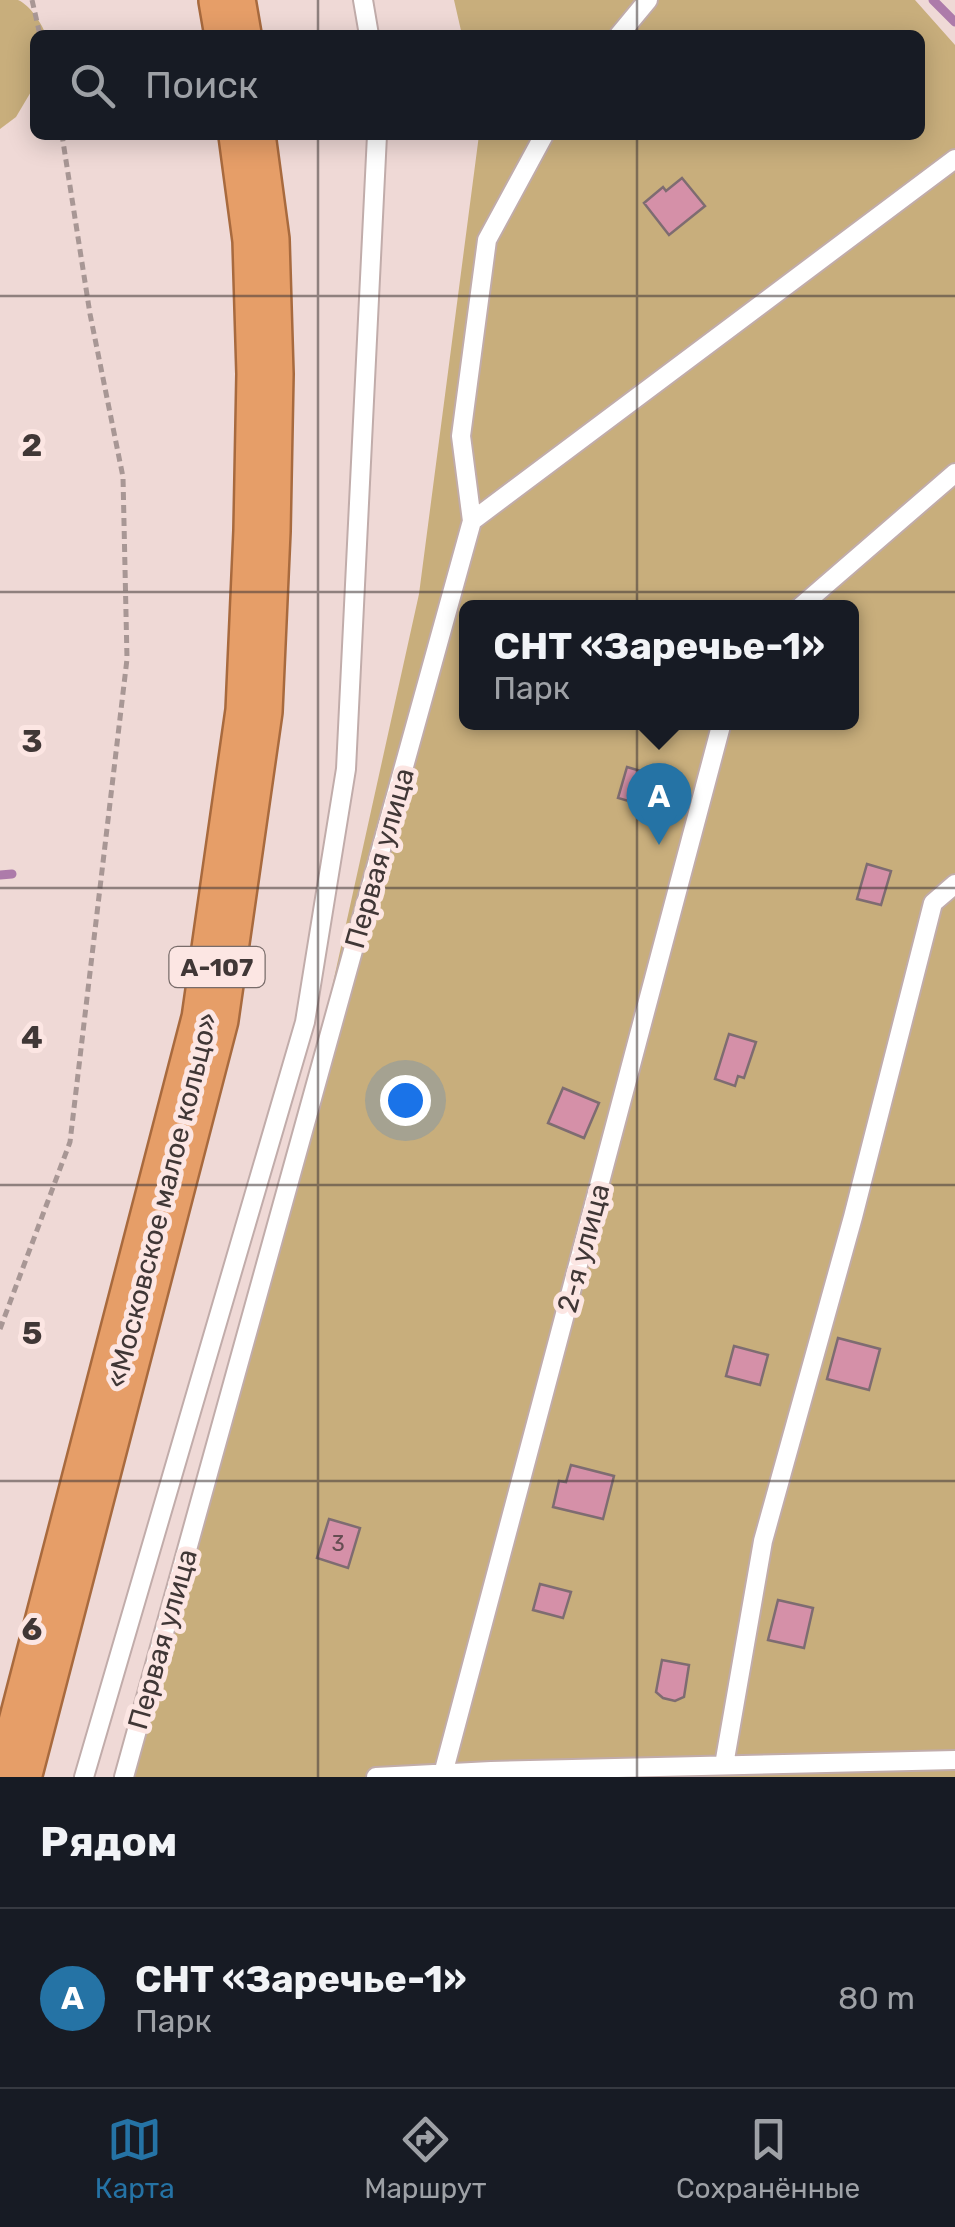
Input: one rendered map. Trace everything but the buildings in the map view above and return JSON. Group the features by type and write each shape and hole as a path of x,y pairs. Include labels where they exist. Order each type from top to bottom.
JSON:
{"highway":[{"path":"228,0 231,30"},
{"name":"«Московское малое кольцо»","path":"13,1777 213,1000 254,710 262,531 265,374 261,240 248,140"}],"lane":[{"path":"363,0 368,30"},
{"path":"623,30 648,0"},
{"path":"84,1777 305,1022 346,769 378,140"},
{"path":"541,140 488,240 461,436 472,521 955,159"},
{"path":"808,600 955,472"},
{"name":"Первая улица","path":"124,1777 472,521"},
{"name":"2-я улица","path":"443,1774 720,730"},
{"path":"724,1766 763,1540 934,904 955,884"},
{"path":"376,1777 724,1766 871,1770 955,1760"}],"path":[{"path":"32,0 39,30"},
{"path":"0,1330 70,1142 127,659 123,477 90,314 63,140"}],"shaded area":[{"path":"0,0 18,0 35,15 44,30 30,30 30,93 16,117 0,129"},
{"path":"454,0 915,0 955,45 955,1777 123,1777 308,1096 419,594 478,140 925,140 925,30 461,30"}],"waterway":[{"path":"933,0 955,22"},
{"path":"0,875 12,874"}],"place":[{"name":"СНТ «Заречье-1»","path":"659,845"}]}
